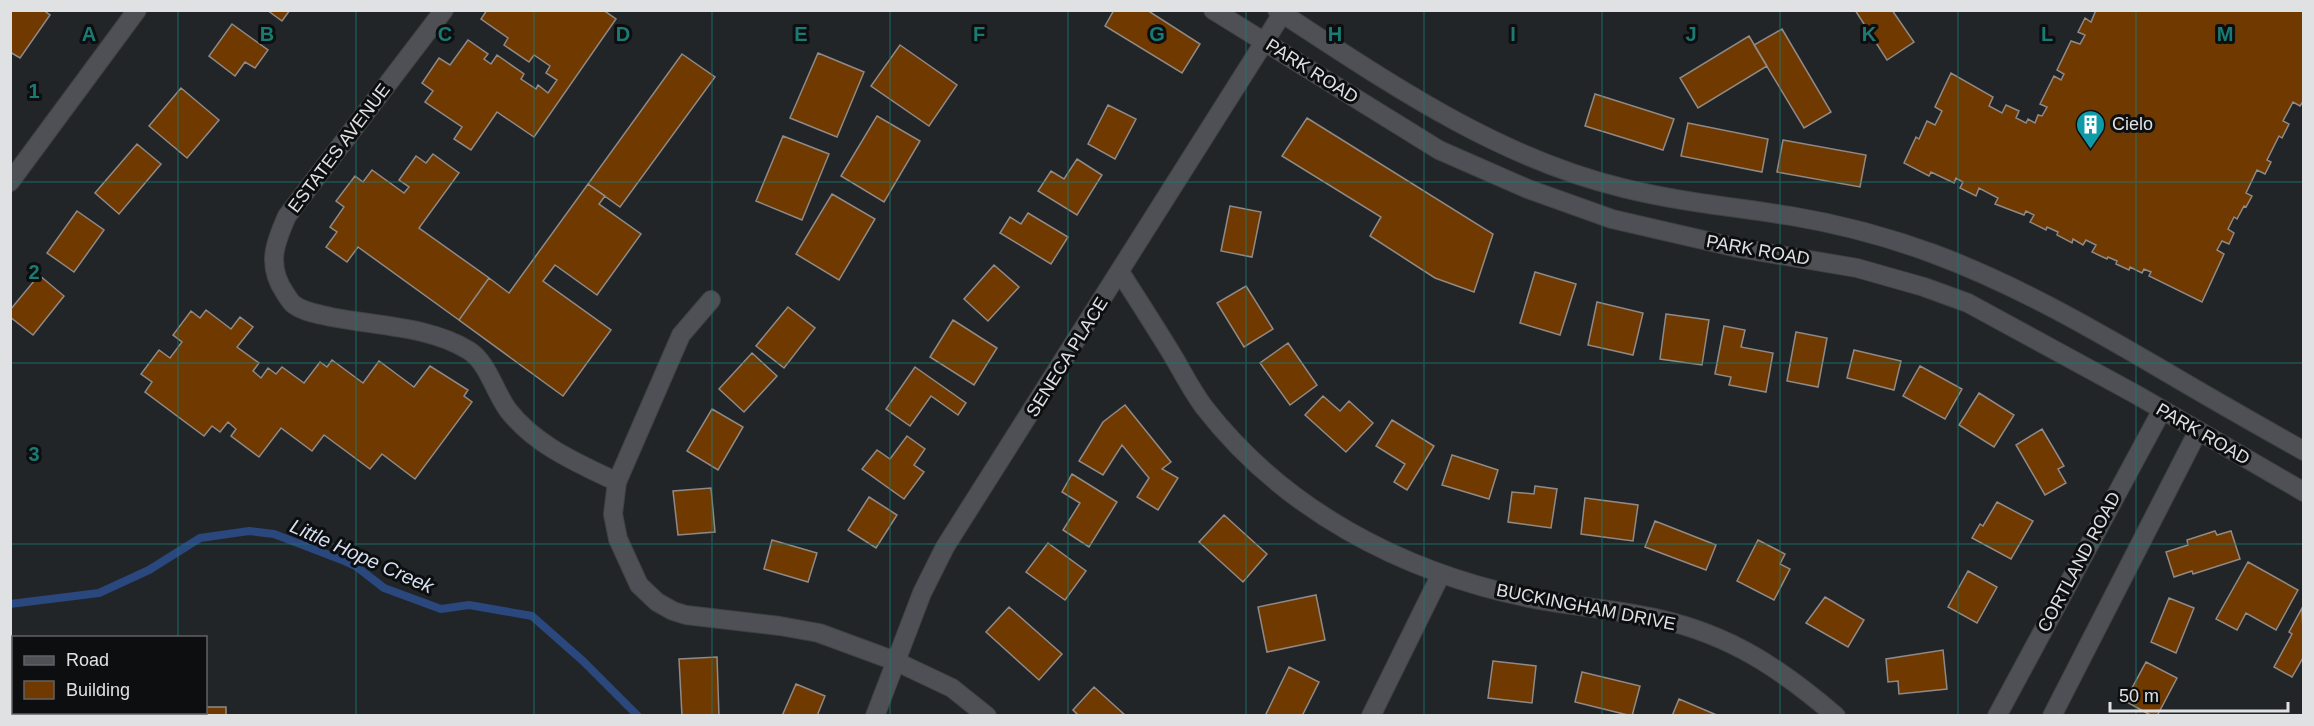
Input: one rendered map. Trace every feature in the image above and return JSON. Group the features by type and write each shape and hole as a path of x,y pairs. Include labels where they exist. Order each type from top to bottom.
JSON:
{"street":[{"path":"10,182 137,10"},
{"name":"ESTATES AVENUE","path":"444,10 287,216 277,239 273,267 280,285 292,304 310,313 423,333 470,351 484,366 509,410 522,424 554,451 617,482"},
{"name":"PARK ROAD","path":"1213,10 1439,150 1528,189 1612,219 1738,248 1857,268 1924,287 1968,303 2162,410 2304,492"},
{"name":"PARK ROAD","path":"1281,12 1431,109 1492,141 1555,167 1621,188 1688,202 1793,216 1854,229 1972,268 2051,306 2304,451"},
{"name":"SENECA PLACE","path":"874,716 922,593 945,547 1120,272 1281,12"},
{"name":"BUCKINGHAM DRIVE","path":"1120,272 1203,405 1238,446 1278,484 1324,518 1375,547 1441,574 1528,598 1659,619 1711,634 1744,649 1797,682 1836,716"},
{"path":"711,300 681,335 617,482 613,513 618,540 639,585 657,602 686,615 819,633 895,661 952,688 987,716"},
{"name":"CORTLAND ROAD","path":"1997,716 2162,410"},
{"path":"2052,716 2198,431"},
{"path":"1371,716 1441,574"}],"building":[{"path":"10,10 43,10 50,15 20,58 10,52"},
{"path":"267,10 290,10 282,21"},
{"path":"487,10 603,10 616,19 534,137 497,112 471,150 454,139 462,127 425,102 433,91 422,83 439,58 450,65 468,40 488,54 484,59 491,64 497,55 524,74 521,79 536,89 538,85 548,93 557,80 546,73 550,66 534,55 529,62 504,45 508,38 481,19"},
{"path":"1114,10 1147,10 1200,44 1182,73 1105,26"},
{"path":"1855,10 1892,10 1914,42 1887,60"},
{"name":"Cielo","path":"2096,10 2304,10 2304,100 2300,106 2293,102 2283,121 2289,124 2282,138 2279,136 2267,160 2271,162 2265,174 2257,170 2246,193 2252,196 2237,219 2234,217 2228,229 2234,233 2229,244 2222,241 2217,250 2224,254 2202,302 2149,276 2151,272 2144,269 2142,273 2130,267 2129,270 2116,264 2117,261 2092,252 2096,245 2086,240 2083,245 2073,239 2072,243 2057,235 2058,232 2047,227 2046,230 2030,222 2034,215 2026,211 2024,215 1995,204 1998,198 1979,188 1976,196 1960,188 1963,182 1956,178 1954,183 1931,172 1929,176 1904,163 1916,137 1919,139 1927,121 1935,125 1942,111 1935,107 1951,73 1993,97 1989,106 2002,113 2006,105 2019,111 2016,118 2026,123 2028,119 2035,123 2038,115 2042,116 2047,107 2040,104 2054,76 2061,80 2064,74 2057,70 2071,41 2080,44 2085,35 2078,32 2085,18 2091,22"},
{"path":"232,24 268,50 255,68 245,62 235,76 209,56"},
{"path":"1782,29 1831,112 1804,128 1754,45"},
{"path":"1749,36 1767,66 1698,108 1680,78"},
{"path":"900,45 957,85 929,126 871,86"},
{"path":"818,53 864,72 837,137 790,118"},
{"path":"682,54 715,77 620,207 588,184"},
{"path":"181,88 219,120 187,158 149,126"},
{"path":"1595,94 1674,119 1663,150 1585,126"},
{"path":"1108,105 1136,119 1115,159 1088,144"},
{"path":"877,116 920,141 884,202 841,176"},
{"path":"1307,118 1493,234 1474,292 1435,278 1370,236 1381,217 1282,156"},
{"path":"1688,123 1768,139 1762,172 1681,156"},
{"path":"783,136 829,154 802,220 756,201"},
{"path":"1783,140 1866,155 1860,187 1777,172"},
{"path":"137,144 161,164 119,214 95,193"},
{"path":"433,154 459,173 419,228 489,278 459,320 358,247 347,262 326,247 337,232 330,227 344,207 336,201 355,176 363,182 372,170 404,193 409,187 399,180 416,156 426,163"},
{"path":"1077,159 1102,175 1077,215 1038,191 1051,171 1064,179"},
{"path":"588,184 605,196 599,204 641,234 597,295 555,265 543,281 611,330 563,396 459,320 489,278 509,293"},
{"path":"832,194 875,219 839,280 796,254"},
{"path":"1230,206 1261,212 1252,257 1221,251"},
{"path":"77,211 104,230 74,272 47,253"},
{"path":"1028,213 1068,237 1051,264 1000,233 1010,217 1021,224"},
{"path":"994,265 1019,287 988,321 964,299"},
{"path":"1535,272 1576,284 1560,335 1520,323"},
{"path":"39,275 64,296 33,335 10,317 10,310"},
{"path":"1246,286 1273,329 1244,347 1217,303"},
{"path":"1597,302 1643,313 1633,355 1588,345"},
{"path":"788,307 815,328 784,368 756,346"},
{"path":"206,310 231,329 240,317 253,327 237,347 259,363 253,371 261,378 268,368 276,374 282,367 304,383 320,362 327,367 332,360 363,383 379,361 414,387 430,366 468,390 464,396 472,402 415,479 382,454 370,469 324,435 312,451 281,428 259,457 231,436 236,429 228,422 220,432 212,426 204,436 145,392 152,382 141,374 159,350 170,358 182,342 173,335 191,311 200,318"},
{"path":"1666,314 1709,320 1702,365 1660,359"},
{"path":"953,320 997,348 974,385 930,357"},
{"path":"1724,326 1745,330 1741,347 1773,353 1766,392 1729,385 1731,377 1715,374"},
{"path":"1796,332 1827,338 1818,387 1787,381"},
{"path":"1288,343 1317,385 1290,405 1260,363"},
{"path":"1854,350 1901,361 1894,390 1847,378"},
{"path":"752,353 777,376 744,412 719,389"},
{"path":"1920,366 1962,389 1945,419 1903,396"},
{"path":"915,367 966,403 958,415 931,396 910,426 886,409"},
{"path":"1979,393 2014,415 1994,447 1959,425"},
{"path":"1323,396 1340,411 1349,401 1373,423 1346,452 1305,415"},
{"path":"1125,405 1171,462 1162,469 1178,478 1158,510 1137,497 1149,478 1122,445 1103,475 1079,461 1103,422"},
{"path":"712,409 743,427 718,470 687,451"},
{"path":"1392,420 1434,446 1407,490 1394,482 1405,464 1376,446"},
{"path":"2042,429 2064,466 2058,469 2066,483 2045,495 2016,445"},
{"path":"907,436 925,449 914,465 924,472 904,499 862,469 877,450 890,459"},
{"path":"1452,455 1498,470 1489,499 1442,485"},
{"path":"1072,474 1117,502 1089,547 1063,530 1080,503 1062,492"},
{"path":"1535,486 1557,489 1551,528 1508,522 1512,492 1534,494"},
{"path":"711,488 715,532 678,535 673,491"},
{"path":"869,497 897,515 876,548 848,530"},
{"path":"1585,498 1638,505 1633,541 1581,534"},
{"path":"1997,502 2033,521 2011,559 1972,538 1980,524 1983,526"},
{"path":"1224,515 1267,554 1243,582 1199,542"},
{"path":"1655,521 1716,545 1706,570 1645,547"},
{"path":"2215,531 2217,535 2231,531 2240,559 2193,574 2192,571 2174,577 2166,552 2188,545 2187,540"},
{"path":"772,540 817,553 808,582 764,569"},
{"path":"1758,540 1785,554 1780,564 1790,569 1774,600 1737,581"},
{"path":"1048,543 1086,571 1065,600 1026,572"},
{"path":"2248,562 2298,590 2276,630 2246,613 2237,630 2216,619"},
{"path":"1968,571 1997,587 1977,623 1948,607"},
{"path":"1316,595 1325,640 1267,652 1258,607"},
{"path":"1825,597 1864,620 1848,647 1806,623"},
{"path":"2169,598 2194,608 2176,653 2151,642"},
{"path":"1009,607 1062,654 1039,680 986,632"},
{"path":"2302,608 2304,656 2292,677 2274,667 2292,634 2289,632"},
{"path":"1943,650 1947,689 1899,694 1898,681 1888,682 1886,659"},
{"path":"717,657 719,716 682,716 679,659"},
{"path":"1493,661 1536,666 1532,703 1488,698"},
{"path":"2146,662 2177,678 2157,716 2152,716 2125,701"},
{"path":"1289,667 1319,682 1302,716 1265,716"},
{"path":"1582,672 1640,686 1632,716 1575,702"},
{"path":"796,684 825,696 817,716 782,716"},
{"path":"1094,687 1126,716 1079,716 1073,710"},
{"path":"1679,699 1719,716 1672,716"},
{"path":"10,704 12,704 12,714 52,714 52,716 10,716"},
{"path":"207,707 226,707 226,716 169,716 169,714 207,714"},
{"path":"78,714 137,714 137,716 79,716"}],"waterway":[{"name":"Little Hope Creek","path":"10,604 99,593 149,570 200,538 249,531 274,534 357,567 384,588 441,609 469,605 532,616 583,661 638,716"}],"place":[{"name":"Cielo","path":"2091,150"}]}
